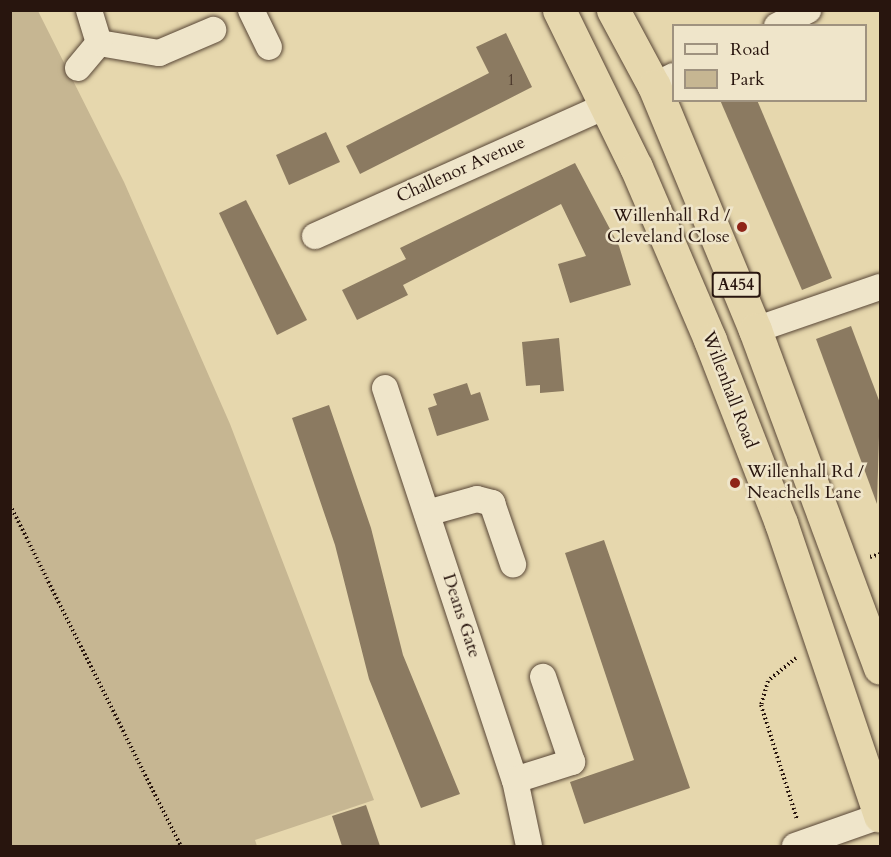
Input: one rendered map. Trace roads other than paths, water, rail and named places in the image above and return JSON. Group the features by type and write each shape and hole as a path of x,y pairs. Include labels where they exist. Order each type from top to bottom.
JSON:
{"highway":[{"path":"550,10 593,75"},
{"name":"Willenhall Road","path":"559,10 608,105 714,351 781,524 818,640 880,816"},
{"name":"A454","path":"613,10 664,81 880,668"}],"street":[{"path":"89,10 99,43"},
{"path":"251,10 269,47"},
{"path":"781,24 808,10"},
{"path":"99,43 159,53 213,30"},
{"path":"78,68 99,43"},
{"name":"Challenor Avenue","path":"315,236 608,105"},
{"path":"755,330 880,287"},
{"name":"Deans Gate","path":"385,388 515,780 529,846"},
{"path":"427,513 477,499 492,502 513,564"},
{"path":"515,780 572,762 543,677"},
{"path":"800,845 880,816"}],"place":[{"name":"Willenhall Rd / Cleveland Close","path":"742,227"},
{"name":"Willenhall Rd / Neachells Lane","path":"735,483"}]}
